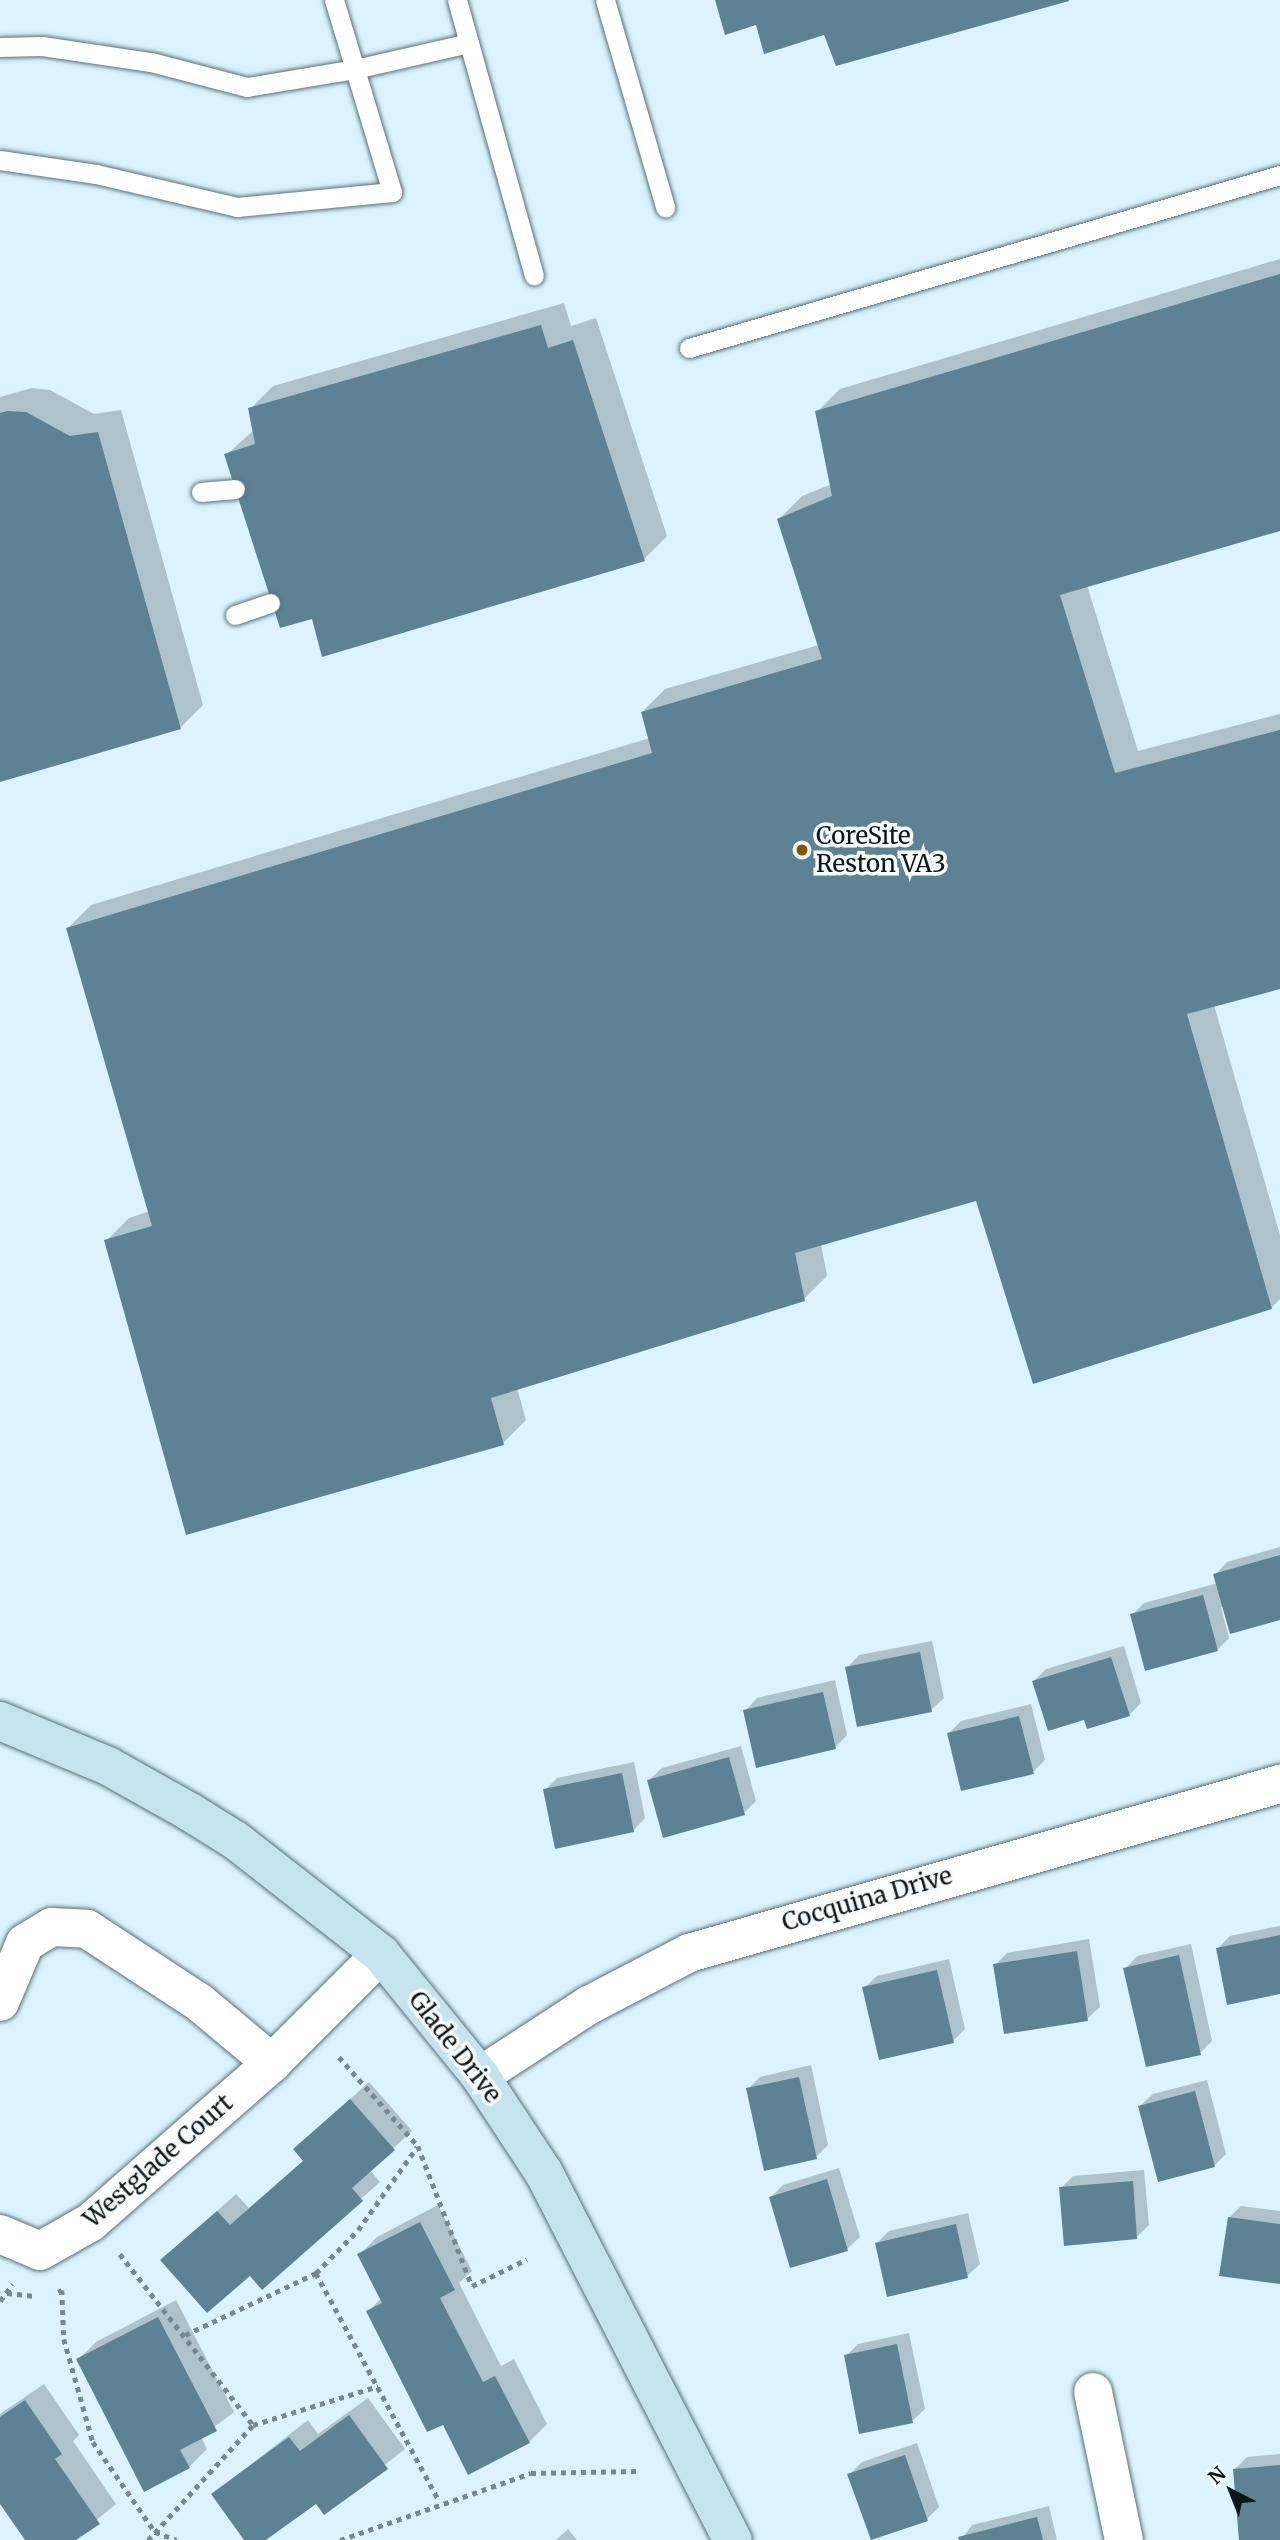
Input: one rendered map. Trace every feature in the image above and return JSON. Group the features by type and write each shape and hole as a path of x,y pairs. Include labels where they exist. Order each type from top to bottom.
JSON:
{"street":[{"name":"Glade Drive","path":"0,1721 108,1766 190,1812 253,1853 382,1954 480,2076 544,2173 733,2540"},
{"name":"Cocquina Drive","path":"480,2076 589,2005 690,1954 1280,1784"},
{"path":"0,2002 25,1943 52,1927 87,1928 201,2003 272,2063"},
{"name":"Westglade Court","path":"0,2234 40,2251 91,2222 272,2063 382,1954"},
{"path":"1093,2392 1124,2540"}],"lane":[{"path":"0,160 96,174 237,206 392,192 334,0"},
{"path":"457,0 534,275"},
{"path":"605,0 665,207"},
{"path":"0,47 41,46 151,62 247,87 355,69 469,43"},
{"path":"690,348 1280,175"},
{"path":"201,492 235,489"},
{"path":"235,615 270,603"}],"path":[{"path":"311,2025 418,2146 472,2286 527,2259"},
{"path":"185,2335 316,2273 358,2230 418,2146"},
{"path":"91,2222 185,2335 253,2425"},
{"path":"316,2273 440,2502"},
{"path":"6,2293 37,2297 62,2290 64,2339 93,2442 155,2532 177,2540"},
{"path":"148,2540 253,2425 378,2386"},
{"path":"340,2540 388,2526 440,2502 531,2473 636,2471"}],"building":[{"path":"715,0 1069,1 836,66 824,35 764,54 756,25 725,35"},
{"name":"CoreSite Reston VA3","path":"1280,274 1280,531 1060,595 1115,773 1280,730 1280,989 1187,1014 1272,1309 1033,1384 976,1201 795,1253 805,1301 491,1398 504,1445 186,1535 104,1240 152,1226 66,928 652,753 641,712 822,659 777,519 832,496 815,411"},
{"path":"541,325 548,348 573,340 645,561 322,657 312,619 280,628 224,454 255,444 248,408"},
{"path":"26,412 70,436 98,432 181,729 0,782 0,413"},
{"path":"1280,1555 1280,1620 1230,1634 1213,1574"},
{"path":"1203,1595 1218,1651 1145,1671 1130,1614"},
{"path":"920,1652 932,1712 857,1727 845,1667"},
{"path":"1111,1657 1130,1716 1087,1729 1084,1720 1048,1731 1032,1681"},
{"path":"823,1692 836,1749 756,1768 743,1710"},
{"path":"1019,1716 1034,1774 961,1791 947,1733"},
{"path":"729,1757 745,1815 663,1838 647,1780"},
{"path":"622,1773 634,1832 555,1849 543,1789"},
{"path":"1280,1935 1280,1994 1227,2005 1216,1948"},
{"path":"1077,1951 1088,2021 1004,2034 993,1964"},
{"path":"1179,1955 1201,2055 1146,2067 1123,1968"},
{"path":"937,1970 954,2043 879,2060 862,1987"},
{"path":"799,2077 817,2159 764,2171 746,2088"},
{"path":"1195,2091 1215,2167 1158,2182 1138,2106"},
{"path":"350,2099 395,2150 352,2188 363,2201 262,2290 250,2276 207,2313 160,2260 217,2211 230,2225 303,2161 293,2149"},
{"path":"827,2179 848,2251 790,2268 769,2197"},
{"path":"1133,2181 1137,2239 1064,2246 1059,2187"},
{"path":"1228,2217 1280,2224 1280,2284 1219,2276"},
{"path":"420,2222 455,2290 440,2298 483,2382 495,2376 530,2443 468,2475 443,2425 427,2432 366,2311 382,2303 357,2254"},
{"path":"956,2224 968,2278 887,2297 875,2243"},
{"path":"158,2317 217,2431 180,2450 190,2468 144,2492 76,2359"},
{"path":"897,2344 913,2423 859,2434 844,2355"},
{"path":"25,2400 62,2454 55,2459 100,2524 76,2540 25,2540 0,2504 0,2417"},
{"path":"349,2415 388,2469 324,2515 316,2504 266,2540 244,2540 211,2494 289,2437 300,2451"},
{"path":"905,2455 928,2521 871,2540 847,2474"},
{"path":"1280,2465 1280,2540 1239,2540 1233,2469"},
{"path":"1037,2517 1043,2540 959,2540 958,2537"}],"place":[{"name":"CoreSite Reston VA3","path":"802,850"}]}
